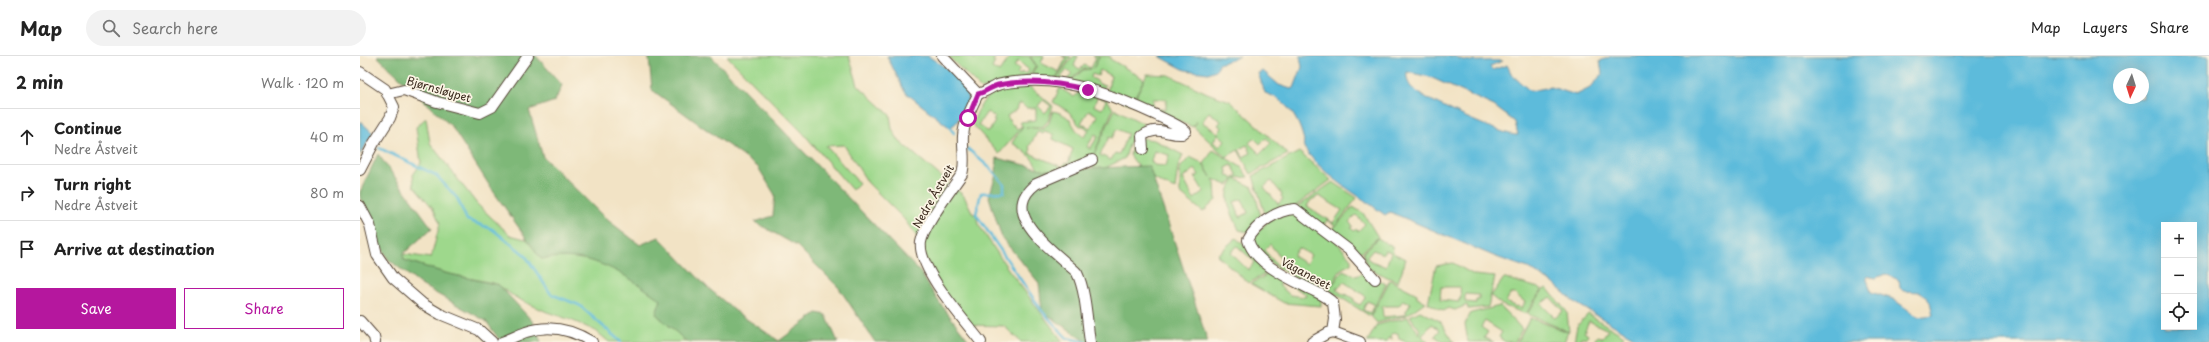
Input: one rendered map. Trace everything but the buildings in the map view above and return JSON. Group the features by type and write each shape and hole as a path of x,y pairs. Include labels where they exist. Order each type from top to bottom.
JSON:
{"street":[{"name":"Bjørnsløypet","path":"387,94 404,90 437,102 480,113 492,108 528,56"},
{"path":"942,56 978,94 996,86 1009,83 1029,81 1064,84 1116,98 1165,119 1186,131 1182,134 1162,130 1150,132 1142,136 1143,149"},
{"path":"360,72 385,89 394,104 394,111 360,170"},
{"name":"Nedre Åstveit","path":"978,94 963,134 964,168 962,174 926,228 921,247 924,264 981,342"},
{"path":"1090,342 1082,290 1076,272 1038,237 1023,217 1022,210 1023,201 1030,189 1036,184 1092,160"},
{"path":"360,206 370,224 377,255 393,278 423,304 440,314 479,330 492,342"},
{"name":"Våganeset","path":"1333,332 1335,319 1333,303 1325,296 1276,271 1258,257 1249,245 1248,240 1255,229 1280,212 1295,209 1349,250 1375,279"},
{"path":"360,321 374,337 375,342"},
{"path":"502,342 526,332 546,328 564,329 592,342"},
{"path":"1312,342 1328,333 1333,332 1360,342"}],"green space":[{"path":"377,56 536,56 562,85 555,101 529,110 543,157 605,218 640,245 659,237 707,287 739,314 779,341 817,313 826,315 838,342 687,342 656,314 661,300 619,273 606,266 576,258 559,257 541,259 491,188 452,127"},
{"path":"647,56 711,56 920,272 939,302 970,342 875,342 839,288 797,246 755,222 773,216 775,195 758,167 652,90 649,58"},
{"path":"727,56 849,56 858,85 890,115 892,129 899,141 964,196 973,214 976,214 978,224 1008,269 1063,342 1021,342 1004,326 967,325 924,264 920,241 904,219 868,183 844,145 826,146 859,183 852,190 803,133"},
{"path":"948,56 971,56 975,59 978,56 993,56 995,57 993,61 995,62 992,68 999,72 1011,56 1029,56 1036,66 1026,78 981,89","holes":["1018,61 1029,70 1025,75 1022,72 1020,75 1017,73 1020,70 1014,66"]},
{"path":"1030,56 1044,56 1041,63 1059,72 1066,58 1062,56 1071,57 1054,80 1027,79 1037,66"},
{"path":"1074,56 1078,56 1074,66 1080,69 1084,65 1091,68 1096,58 1093,56 1099,56 1093,69 1100,56 1110,56 1110,59 1144,79 1131,104 1069,83 1083,70 1091,69 1083,69 1068,82 1055,80","holes":["1067,70 1072,74 1066,81 1061,77","1100,70 1111,76 1107,92 1103,90 1105,85 1099,84 1096,80 1091,78 1092,74 1098,76"]},
{"path":"1147,74 1169,75 1207,93 1230,101 1288,154 1251,174 1238,150 1226,157 1194,127 1196,121 1193,127 1132,104","holes":["1153,99 1166,99 1166,109 1153,109","1209,112 1221,121 1218,125 1222,128 1218,133 1202,122","1218,134 1225,140 1220,147 1213,142","1254,138 1260,144 1266,138 1271,143 1260,154 1249,143","1247,145 1251,153 1243,157 1239,149"]},
{"path":"1019,85 1030,87 1053,106 1048,121 1042,127 1026,127 1042,129 1049,123 1053,111 1066,116 1076,130 1084,137 1089,130 1079,125 1069,112 1053,102 1060,88 1074,97 1081,91 1107,99 1113,109 1094,154 1115,109 1144,124 1132,136 1125,158 1095,173 1089,157 1078,165 1041,176 1030,156 1012,143 1023,126 999,154 972,124 984,100 993,92","holes":["1097,97 1106,100 1102,109 1094,106","1043,100 1051,106 1045,113 1038,106","1018,104 1022,104 1026,108 1036,108 1036,120 1020,122 1022,126 1017,129 1014,125 1012,125 1007,116 1016,110","1089,110 1098,116 1090,128 1081,123","987,112 995,117 993,120 995,121 989,132 978,125","1117,129 1128,134 1119,154 1115,153 1111,160 1100,155 1109,137 1112,138","1038,131 1043,133 1045,131 1054,135 1053,139 1073,149 1068,164 1065,163 1062,167 1029,153 1031,149 1029,147","1095,134 1098,136 1090,149 1087,147"]},
{"path":"426,118 430,143 477,204 510,235 540,243 619,270 661,300 656,314 687,342 609,342 596,331 516,298 497,284 445,273 404,260 403,254 431,258 440,223 433,208 414,186 413,175 421,163 416,127"},
{"path":"1134,137 1154,140 1183,155 1178,167 1175,189 1144,172 1130,155","holes":["1154,151 1169,155 1166,166 1154,165 1151,161"]},
{"path":"1213,150 1241,167 1248,177 1237,178 1227,185 1213,179 1215,183 1216,200 1203,212 1180,193 1180,168 1190,157 1202,163 1211,177 1204,164","holes":["1232,165 1238,176 1232,179 1230,175 1228,176 1226,168","1195,169 1199,175 1195,177 1204,192 1194,199 1183,178"]},
{"path":"1299,152 1331,180 1294,207 1266,217 1253,176","holes":["1271,181 1282,194 1281,196 1283,199 1278,204 1264,187"]},
{"path":"378,154 432,228 403,254 404,260 445,273 499,285 533,322 541,342 501,342 486,321 421,285 388,259 370,226 360,196 360,192"},
{"path":"997,158 1046,170 1149,166 1208,342 1087,342 1042,311 1039,283 1002,238 989,197 996,174"},
{"path":"1236,179 1253,187 1261,216 1260,222 1248,232 1239,230 1230,210 1228,204 1228,191","holes":["1242,199 1248,213 1240,217 1234,202"]},
{"path":"1333,182 1357,198 1332,230 1353,207 1363,213 1378,237 1362,252 1350,249 1295,208","holes":["1319,196 1342,210 1333,223 1307,206 1311,200","1356,215 1365,224 1358,231 1356,229 1354,231 1351,228 1353,226 1349,222","1327,220 1335,225 1330,231 1323,226"]},
{"path":"1290,212 1335,240 1351,259 1351,264 1341,269 1329,290 1314,287 1292,276 1261,257 1252,239 1269,220","holes":["1270,244 1283,261 1278,266 1264,250","1298,248 1311,255 1306,264 1293,256"]},
{"path":"1236,238 1272,270 1249,283 1217,255","holes":["1237,246 1255,262 1248,270 1231,253"]},
{"path":"1378,238 1392,247 1393,253 1406,259 1398,282 1368,268 1363,253","holes":["1373,250 1383,254 1385,250 1391,252 1386,267 1369,260 1367,257"]},
{"path":"1453,263 1474,275 1495,277 1488,307 1468,309 1467,305 1455,310 1448,308 1444,311 1428,303 1436,266","holes":["1441,287 1460,287 1461,299 1459,299 1459,302 1440,300","1465,294 1479,295 1479,300 1476,300 1476,303 1465,302"]},
{"path":"1343,270 1356,276 1364,273 1386,284 1370,316 1329,290","holes":["1344,282 1364,295 1365,298 1360,305 1354,302 1354,299 1346,294 1345,296 1336,289","1367,301 1374,304 1370,313 1363,310"]},
{"path":"1273,271 1321,297 1321,306 1284,303 1251,284","holes":["1280,282 1285,282 1306,294 1305,297 1290,295 1279,285"]},
{"path":"1504,278 1542,289 1526,314 1502,305 1491,296","holes":["1510,294 1515,294 1525,302 1522,308 1506,302"]},
{"path":"1390,280 1417,294 1417,298 1425,302 1407,315 1377,323 1371,316","holes":["1403,300 1411,303 1404,315 1383,317 1382,306 1399,306"]},
{"path":"1547,288 1567,312 1569,332 1527,314 1543,290","holes":["1550,297 1563,311 1555,318 1541,304"]},
{"path":"1500,306 1522,329 1515,342 1505,342 1499,337 1502,332 1485,321 1481,327 1488,332 1484,338 1494,342 1468,342 1465,324 1471,313"},
{"path":"1420,311 1440,321 1454,342 1443,342 1435,336 1440,330 1432,324 1422,336 1428,342 1406,342 1399,339 1398,333 1391,334 1392,339 1388,338 1387,342 1367,342 1377,325 1408,317 1420,335 1420,330 1410,316"},
{"path":"1588,314 1624,336 1619,342 1594,342 1597,336 1603,338 1608,330 1589,321 1584,332 1588,335 1586,339 1581,337 1579,342 1574,342 1577,326"},
{"path":"1530,318 1568,332 1564,342 1517,342"}],"water":[{"path":"887,56 928,56 946,68 964,86 969,99 957,122 950,128 905,92"},
{"path":"1159,56 1240,56 1219,64 1216,70 1208,73 1185,70"},
{"path":"1300,56 1454,56 1459,59 1471,61 1503,61 1490,66 1492,70 1507,65 1512,75 1530,91 1551,87 1576,95 1590,88 1602,74 1600,61 1612,56 2209,56 2209,342 1642,342 1574,302 1553,283 1528,268 1496,257 1390,212 1385,215 1342,185 1312,159 1305,149 1304,138 1294,116 1279,100 1265,93 1258,73 1263,71 1279,85 1291,89 1294,88 1302,67","holes":["1407,72 1430,77 1494,106 1515,122 1518,135 1510,134 1482,124 1431,100 1412,88 1408,82","1885,274 1899,280 1900,288 1903,291 1921,292 1930,302 1933,315 1918,317 1893,299 1871,292 1866,276 1876,278"]},
{"path":"360,121 373,133 360,155"}],"waterway":[{"path":"950,128 954,133"},
{"path":"379,148 436,175 457,198 467,220 492,229 525,255 551,294 579,305 621,342"},
{"path":"968,149 991,169 1004,184 1004,192 981,193 976,214 1042,311 1067,338 1086,342"}],"route":[{"path":"968,118 978,94 996,86 1029,81 1059,83 1088,90"}]}
